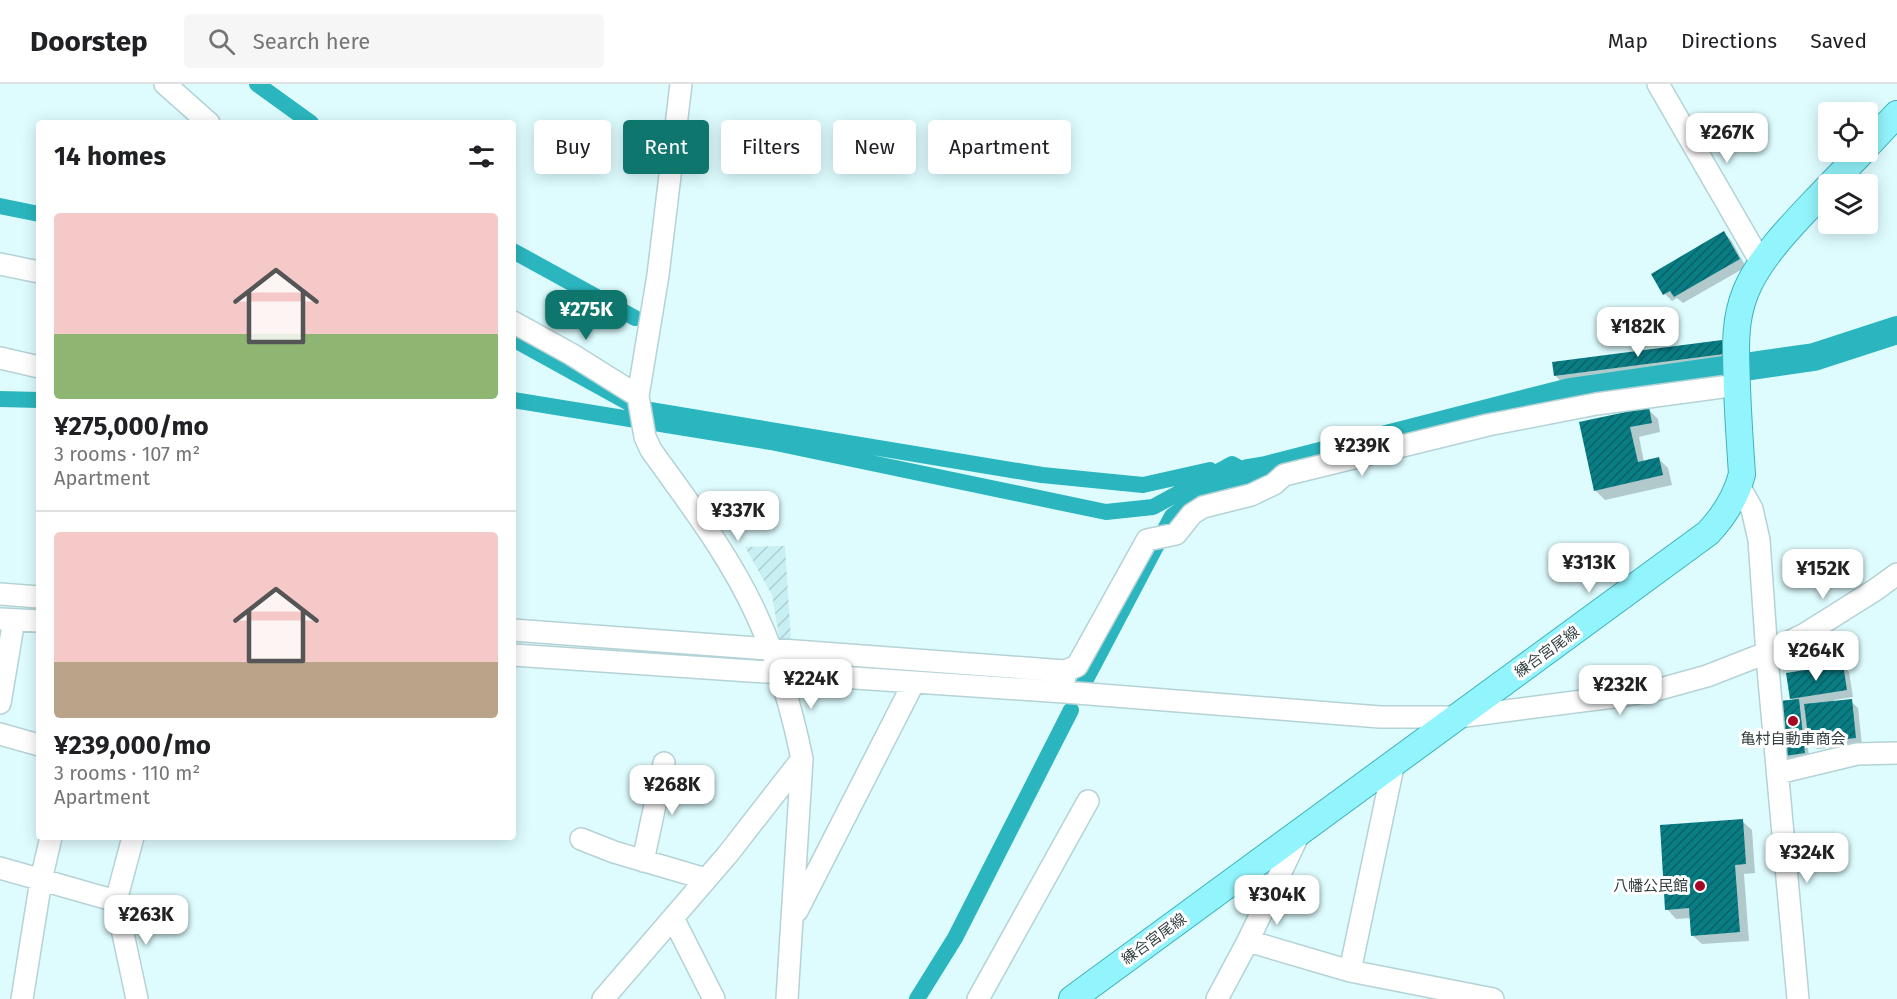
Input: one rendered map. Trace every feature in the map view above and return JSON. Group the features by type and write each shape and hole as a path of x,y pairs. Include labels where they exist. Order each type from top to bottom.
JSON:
{"main road":[{"path":"1878,134 1897,114"},
{"name":"練合宮尾線","path":"1841,174 1852,162"},
{"name":"練合宮尾線","path":"1072,999 1708,534 1725,515 1739,486 1742,474 1736,322 1746,290 1786,232 1818,198"}],"street":[{"path":"165,84 206,120"},
{"path":"681,84 658,275 639,399 645,437 651,450 714,538 757,615 779,672 794,721 802,759 787,999"},
{"path":"1658,84 1762,264"},
{"path":"0,264 36,271"},
{"path":"516,324 571,354 639,399"},
{"path":"0,358 36,366"},
{"path":"516,630 1065,671 1077,666 1147,540 1176,534 1192,514 1203,507 1251,495 1274,484 1284,476 1488,426 1596,404 1737,384"},
{"path":"1739,486 1752,509 1759,540 1766,653 1798,999"},
{"path":"516,655 1064,692 1380,717 1458,717 1621,696 1660,689 1707,676 1766,653 1805,634 1897,574"},
{"path":"0,594 36,597"},
{"path":"0,703 7,619 36,621"},
{"path":"1064,692 1065,671"},
{"path":"792,919 914,682"},
{"path":"0,734 36,744"},
{"path":"1778,773 1857,754 1897,753"},
{"path":"603,999 706,879 802,759"},
{"path":"1350,971 1394,762"},
{"path":"643,861 664,764"},
{"path":"978,999 1088,801"},
{"path":"1217,999 1248,941 1299,834"},
{"path":"581,839 614,852 706,879"},
{"path":"22,999 50,840"},
{"path":"132,840 116,901 137,999"},
{"path":"0,868 116,901"},
{"path":"673,918 714,999"},
{"path":"1248,941 1350,971 1493,999"}],"shaded area":[{"path":"785,546 791,642 780,642 772,595 745,547"}],"building":[{"path":"1724,231 1740,259 1674,297 1670,291 1663,295 1651,274"},
{"path":"1722,340 1724,354 1554,376 1552,362"},
{"path":"1649,407 1652,423 1630,427 1638,462 1659,457 1663,475 1594,491 1579,422"},
{"path":"1843,664 1847,690 1790,699 1786,673"},
{"path":"1799,699 1805,753 1785,756 1779,701"},
{"path":"1852,699 1856,738 1809,743 1804,704"},
{"name":"八幡公民館","path":"1743,819 1746,864 1735,865 1740,932 1691,936 1689,908 1665,910 1660,825"}],"waterway":[{"path":"257,84 307,120"},
{"path":"0,206 36,213"},
{"path":"516,253 635,318"},
{"path":"1216,485 1248,473 1570,392 1814,357 1897,330"},
{"path":"516,341 638,408 1042,475 1143,485 1210,470"},
{"path":"0,399 36,400"},
{"path":"516,400 771,442 1106,512 1153,507 1232,464 1248,473"},
{"path":"1084,683 1172,516 1216,485"},
{"path":"917,999 955,938 1071,710"}],"place":[{"name":"亀村自動車商会","path":"1793,721"},
{"name":"八幡公民館","path":"1700,886"}]}
